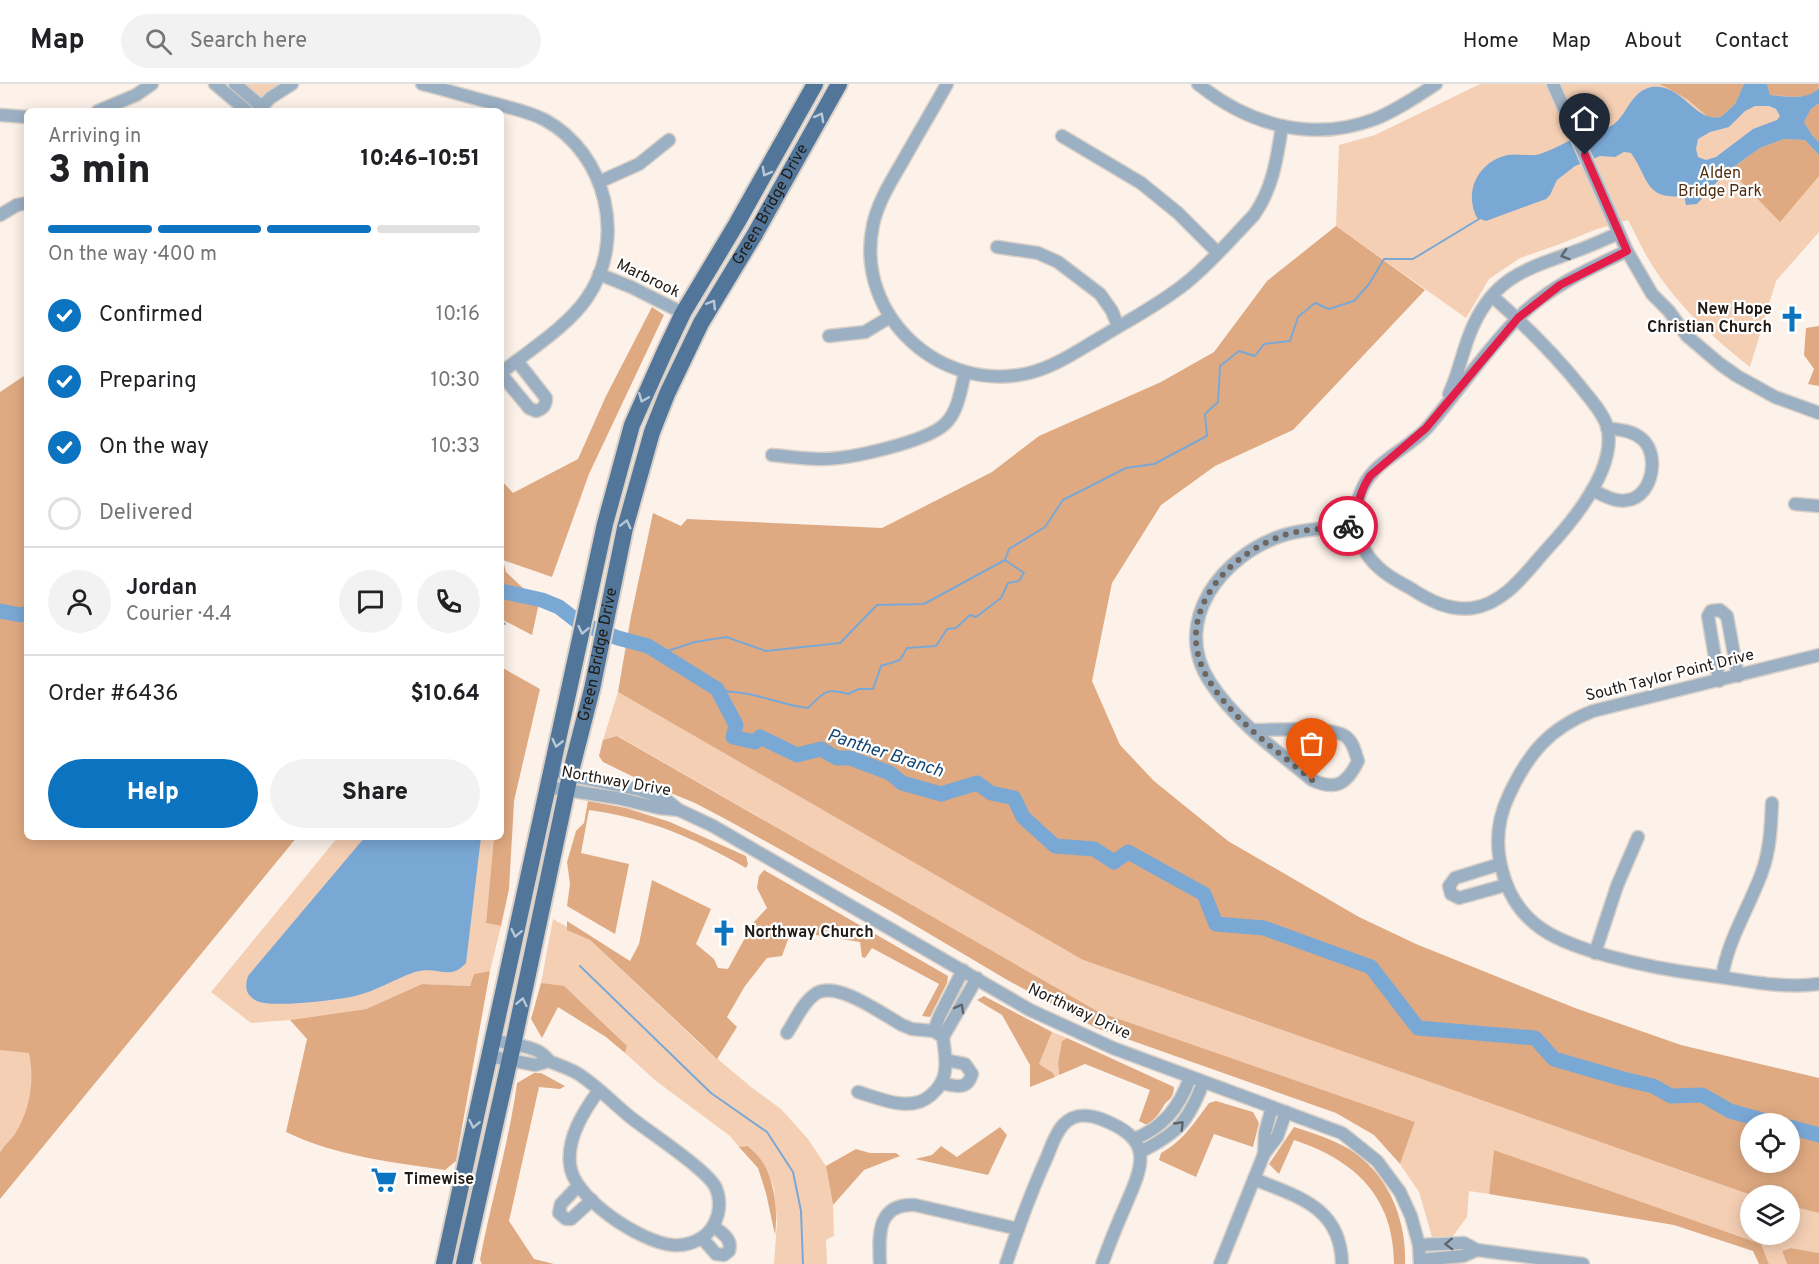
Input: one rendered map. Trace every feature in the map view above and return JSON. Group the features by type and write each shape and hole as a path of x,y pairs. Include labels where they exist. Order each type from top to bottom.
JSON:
{"main road":[{"name":"Green Bridge Drive","path":"444,1264 608,513 632,425 683,313 737,223 815,84"},
{"name":"Green Bridge Drive","path":"464,1264 512,1052 568,783 592,689 625,528 652,432 667,394 701,323 839,84"},
{"path":"652,432 667,375 692,322 690,316 683,313"},
{"path":"461,1185 482,1184"}],"street":[{"path":"105,108 136,95 153,84"},
{"path":"215,84 243,108"},
{"path":"235,84 259,108"},
{"path":"261,108 270,98 292,84"},
{"path":"422,84 520,110 544,120 573,142 589,162 599,182 605,202 608,226 606,251 593,288 578,309 504,372"},
{"path":"947,84 885,192 873,225 872,268 880,298 903,335 926,355 965,372 1000,376 1029,373 1059,361 1172,294 1187,282 1254,215 1262,204 1271,182 1282,126"},
{"path":"1198,84 1236,111 1262,121 1282,126 1322,129 1366,122 1394,110 1436,84"},
{"path":"1553,84 1627,251 1652,294 1669,311 1687,336 1719,364 1756,387 1819,413"},
{"path":"0,115 24,117"},
{"path":"1062,136 1141,183 1178,213 1217,252"},
{"path":"599,182 639,164 669,140"},
{"path":"0,215 24,204"},
{"path":"1440,410 1451,389 1473,325 1492,296 1510,279 1529,268 1579,251 1619,233"},
{"path":"997,247 1038,253 1058,262 1100,294 1112,311 1118,326"},
{"path":"1492,296 1518,318 1592,401 1607,428 1605,455 1593,490 1571,523 1509,590 1493,601 1475,608 1454,608 1436,603 1385,573 1366,553 1356,525 1358,503 1365,484 1370,476 1419,435 1518,318 1560,285 1627,251"},
{"name":"Marbrook","path":"599,274 683,313"},
{"path":"829,336 865,332 890,317"},
{"path":"504,378 529,408 536,411 542,409 546,404 546,398 517,361"},
{"path":"772,455 823,459 852,456 930,434 945,424 951,416 965,372"},
{"path":"1593,490 1615,500 1628,500 1639,496 1645,489 1653,465 1652,451 1644,440 1631,432 1607,428"},
{"path":"1795,504 1819,506"},
{"path":"1253,730 1332,731 1347,737 1358,761 1352,774 1339,784 1325,786 1312,780 1239,719 1209,681 1201,664 1195,636 1203,602 1213,586 1236,562 1272,540 1294,533 1356,525"},
{"path":"1719,681 1708,616 1711,611 1720,610 1727,616 1738,676"},
{"name":"South Taylor Point Drive","path":"1819,655 1593,711 1564,725 1549,736 1524,765 1504,807 1498,830 1500,864 1506,885 1524,914 1542,930 1563,942 1643,965 1782,986 1819,984"},
{"name":"Northway Drive","path":"549,779 617,798 659,808 679,810 713,826 1030,1010 1113,1048 1342,1133 1377,1161 1387,1172 1406,1203 1419,1245 1420,1262"},
{"path":"1722,977 1728,948 1754,893 1769,849 1772,803"},
{"path":"1595,953 1613,897 1638,837"},
{"path":"1500,864 1455,878 1449,886 1451,894 1459,898 1506,885"},
{"path":"858,1092 893,1102 910,1104 928,1098 941,1083 946,1060 939,1034 939,1017 963,970"},
{"path":"939,1034 977,978"},
{"path":"787,1033 813,995 827,989 844,993 902,1025 939,1034"},
{"path":"491,1048 512,1052 535,1065 549,1061 578,1074 600,1090 712,1181 719,1207 714,1226 702,1238 685,1245 652,1240 623,1223 592,1200 578,1186 570,1165 571,1146 577,1126 600,1090"},
{"path":"941,1083 961,1087 968,1083 972,1074 965,1064 946,1060"},
{"path":"1134,1139 1154,1130 1164,1121 1180,1102 1190,1078"},
{"path":"1140,1152 1160,1142 1183,1123 1195,1106 1203,1083"},
{"path":"1264,1154 1265,1133 1272,1107"},
{"path":"1220,1264 1264,1154 1277,1137 1286,1112"},
{"path":"1006,1264 1057,1133 1067,1121 1082,1115 1089,1115 1122,1128 1134,1139 1141,1160 1139,1175 1102,1264"},
{"path":"1254,1179 1304,1199 1323,1213 1340,1242 1342,1264"},
{"path":"578,1186 561,1204 559,1213 561,1217 571,1220 592,1200"},
{"path":"880,1264 881,1226 893,1210 907,1205 1018,1229"},
{"path":"702,1238 716,1254 724,1255 729,1251 731,1243 729,1239 714,1226"},
{"path":"1419,1245 1464,1243 1477,1250 1515,1259 1583,1264"},
{"path":"1420,1262 1463,1256 1477,1250"}],"green space":[{"path":"241,84 284,84 260,102"},
{"name":"Alden Bridge Park","path":"1480,84 1819,84 1819,232 1776,281 1750,367 1709,333 1673,294 1649,260 1628,220 1520,258 1489,279 1466,318 1336,226 1339,145 1375,135"},
{"path":"618,692 1083,960 1740,1191 1740,1237 1494,1150 1489,1194 1469,1191 1467,1217 1453,1236 1432,1237 1419,1192 1400,1164 1415,1122 1099,1012 618,736 603,740"},
{"path":"336,840 494,840 486,923 501,926 490,971 474,974 470,986 422,984 366,1009 251,1023 211,992"},
{"path":"553,919 590,940 700,1044 781,1109 808,1139 826,1166 833,1205 834,1236 826,1240 827,1264 774,1264 777,1222 774,1188 763,1162 748,1146 739,1147 730,1136 656,1081 625,1053 627,1046 541,983"},
{"path":"0,959 57,1079 0,1172"},
{"path":"1052,1032 1067,1038 1062,1041 1058,1063 1059,1075 1055,1077 1053,1073 1039,1064"},
{"path":"1800,1208 1819,1213 1819,1253 1791,1248 1782,1251 1787,1264 1769,1264 1761,1245 1800,1245"}],"shaded area":[{"path":"1660,84 1744,84 1735,104 1721,117 1708,117 1687,99"},
{"path":"1767,84 1819,84 1813,94 1799,97 1770,95"},
{"path":"1819,103 1819,142 1804,122 1811,109"},
{"path":"1784,139 1805,140 1819,155 1819,176 1780,222 1730,170 1760,148"},
{"path":"1336,226 1425,290 1293,430 1215,466 1161,505 1112,583 1092,681 1120,745 1154,781 1228,841 1359,917 1416,944 1575,1008 1681,1045 1819,1078 1819,1213 1800,1208 1800,1185 1740,1185 1740,1191 1083,960 618,692 631,616 653,513 681,526 687,519 882,528 992,472 1039,436 1161,382 1214,352 1267,281"},
{"path":"652,307 664,315 589,474 552,577 504,560 504,483 513,493 578,459 606,396"},
{"path":"1819,326 1819,386 1808,384 1814,369 1804,355 1806,328"},
{"path":"24,376 24,840 295,840 0,1199 0,1153 15,1134 28,1105 31,1064 29,1053 0,1050 0,392"},
{"path":"504,564 506,572 539,603 532,635 504,621"},
{"path":"504,669 540,689 514,801 509,889 501,926 486,923 494,840 504,840"},
{"path":"617,736 1099,1012 1415,1122 1400,1164 1374,1135 1336,1113 1096,1028 1009,981 889,910 731,822 695,803 603,762 599,756 603,740"},
{"path":"588,801 626,808 670,822 746,856 748,864 746,868 689,838 652,824 589,810 581,853 629,864 615,934 567,906 570,884 567,862 576,831 584,823"},
{"path":"764,870 948,976 947,983 930,1017 922,1016 939,984 872,948 865,958 862,957 860,942 791,931 782,956 767,958 745,986 727,1017 737,1027 717,1059 590,940 567,930 567,921 630,961 639,944 652,880 711,909 696,944 714,959 718,968 728,969 753,923 767,908 757,888 759,876"},
{"path":"490,971 456,1161 445,1170 384,1161 344,1152 286,1132 307,1039 290,1020 366,1009 422,984 470,986 474,974"},
{"path":"541,983 564,986 627,1046 625,1053 606,1037 558,1007 542,1038 531,1019"},
{"path":"984,996 1052,1032 1039,1064 1053,1073 1055,1077 1030,1087 1030,1065 1002,1015 977,1000"},
{"path":"1067,1038 1174,1087 1171,1097 1158,1115 1147,1125 1139,1121 1150,1090 1085,1064 1059,1075 1058,1063 1062,1041"},
{"path":"534,1073 541,1073 565,1086 560,1089 539,1087 509,1221 534,1259 554,1264 482,1264 480,1260 517,1083"},
{"path":"1216,1101 1253,1112 1259,1123 1253,1147 1214,1134 1196,1177 1159,1160 1161,1153 1182,1137 1209,1103"},
{"path":"1000,1127 1007,1135 988,1175 915,1159 932,1155 941,1146 957,1157"},
{"path":"1294,1127 1343,1145 1363,1159 1374,1171 1384,1184 1398,1215 1403,1231 1405,1264 1394,1264 1387,1219 1367,1184 1352,1170 1316,1148 1294,1140 1279,1174 1269,1164"},
{"path":"748,1146 762,1161 771,1181 776,1208 775,1235 758,1168 739,1147"},
{"path":"856,1149 870,1153 896,1153 900,1156 864,1170 833,1205 826,1166"},
{"path":"1494,1150 1740,1237 1740,1245 1761,1245 1769,1264 1759,1264 1753,1251 1674,1225 1489,1194"},
{"path":"1791,1248 1819,1253 1819,1264 1787,1264 1782,1251"}],"water":[{"path":"1744,84 1767,84 1770,95 1790,97 1809,95 1819,88 1819,103 1811,109 1804,122 1819,142 1819,155 1805,140 1784,139 1760,148 1724,174 1697,204 1686,205 1684,196 1671,196 1654,191 1631,153 1624,152 1615,157 1600,156 1575,166 1557,180 1546,199 1486,221 1477,218 1473,208 1473,188 1482,170 1489,164 1508,155 1540,154 1584,134 1609,127 1620,118 1633,99 1644,90 1652,87 1669,89 1710,117 1721,117 1735,104","holes":["1755,106 1769,106 1776,109 1780,116 1777,120 1753,129 1716,157 1706,160 1698,157 1696,149 1698,139 1710,132 1729,127 1745,111"]},
{"path":"362,840 481,840 466,963 460,969 448,972 423,970 355,996 288,1004 262,1003 255,1000 247,990 248,976"}],"waterway":[{"path":"717,689 808,708 821,695 830,691 848,694 859,689 873,689 881,666 900,660 907,648 936,646 947,629 956,628 970,615 976,617 1001,598 1008,583 1019,581 1024,573 1005,560 1009,549 1045,527 1063,500 1126,468 1154,464 1207,436 1205,414 1218,402 1220,366 1239,351 1255,356 1264,344 1290,341 1298,317 1315,303 1329,309 1354,301 1369,284 1384,259 1413,259 1479,219"},
{"path":"661,653 695,642 726,637 766,651 840,643 877,605 924,604 1005,560"},
{"name":"Panther Branch","path":"504,592 542,600 559,607 577,621 595,629 648,646 717,689 736,725 733,737 755,742 760,737 797,755 821,749 837,758 850,758 890,773 902,783 941,794 977,783 991,793 1014,798 1023,817 1055,846 1094,849 1114,862 1128,852 1204,894 1216,924 1264,928 1371,967 1418,1028 1535,1038 1554,1059 1653,1086 1671,1096 1702,1095 1730,1111 1740,1114"},
{"name":"Panther Branch","path":"0,611 24,614"},
{"path":"580,966 711,1093 767,1132 793,1172 801,1211 803,1264"},
{"name":"Panther Branch","path":"1800,1130 1819,1135"}],"way so far":[{"path":"1312,780 1239,719 1209,681 1198,655 1195,636 1197,620 1203,602 1213,586 1236,562 1262,545 1283,535 1348,526"}],"place":[{"name":"New Hope Christian Church","path":"1792,319"},
{"name":"Northway Church","path":"724,933"},
{"name":"Timewise","path":"384,1180"}],"route":[{"path":"1348,526 1356,525 1360,493 1370,476 1426,428 1518,318 1560,285 1627,251 1585,155"}]}
